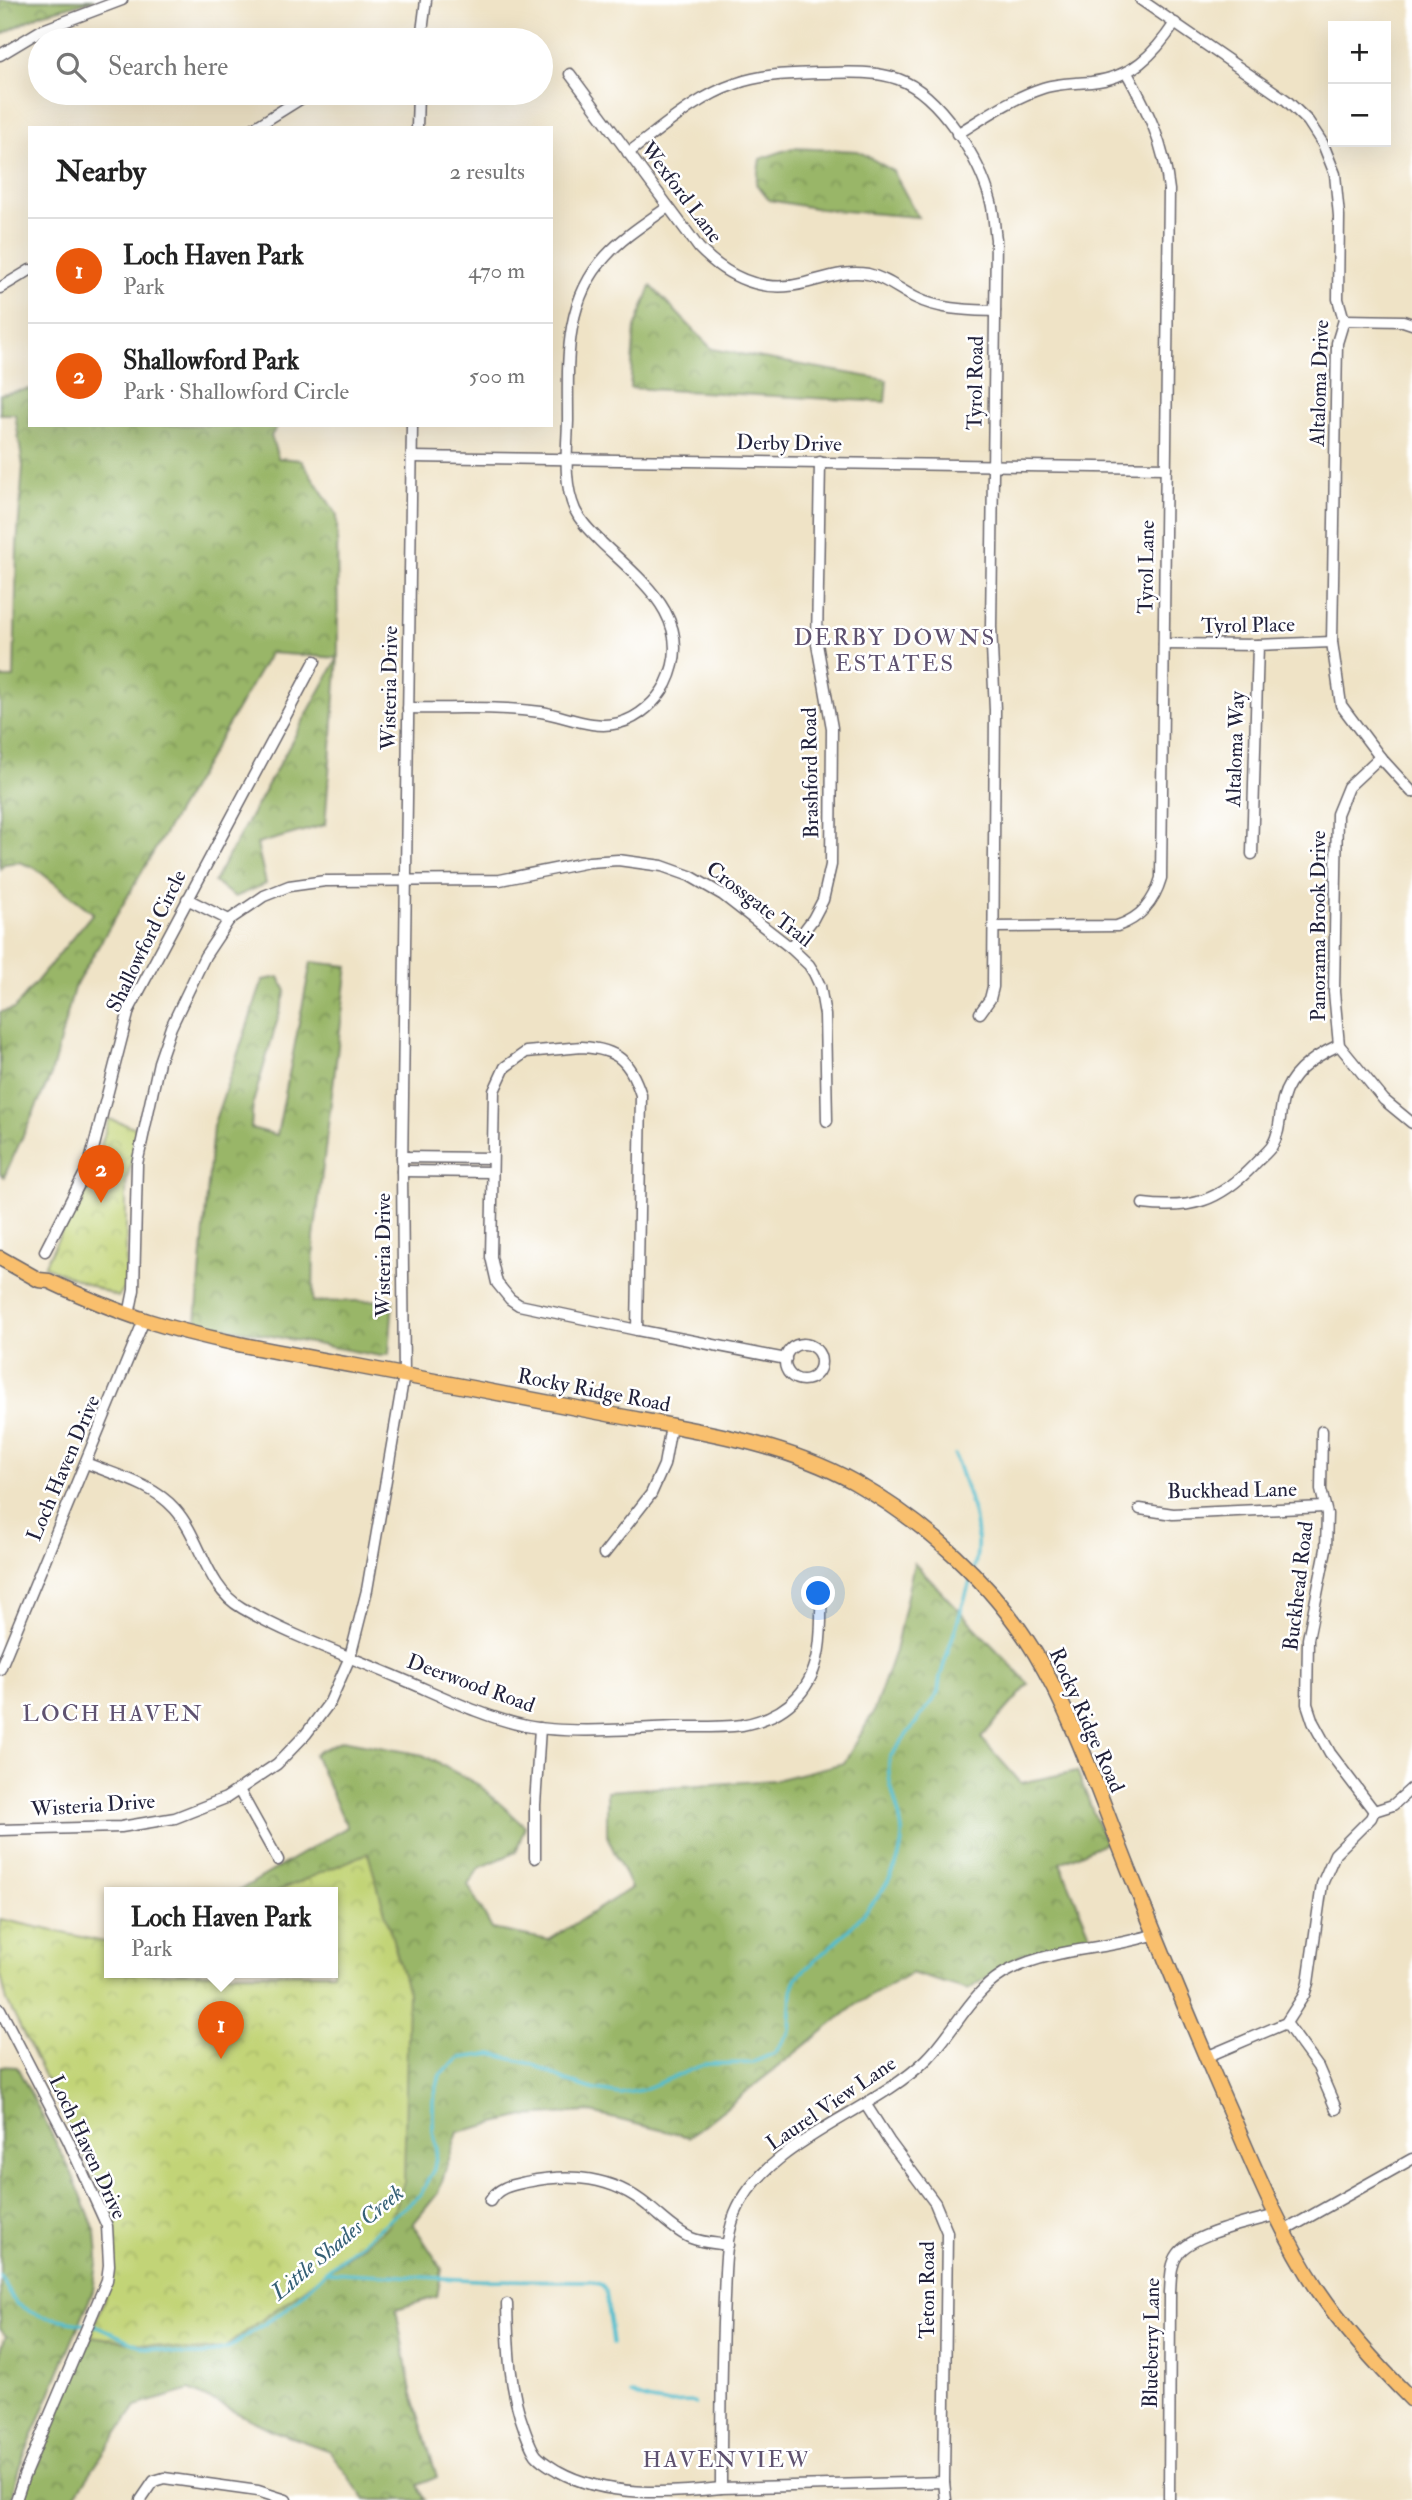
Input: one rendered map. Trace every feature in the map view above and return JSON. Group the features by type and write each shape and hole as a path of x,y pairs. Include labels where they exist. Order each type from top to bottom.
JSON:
{"main road":[{"name":"Rocky Ridge Road","path":"0,1258 39,1280 129,1315 224,1341 754,1444 813,1463 857,1484 930,1534 953,1554 1001,1606 1024,1637 1052,1686 1206,2057 1284,2231 1312,2281 1342,2323 1412,2400"}],"street":[{"path":"48,28 122,0"},
{"path":"422,28 426,0"},
{"name":"Altaloma Drive","path":"1141,0 1286,100 1307,121 1322,144 1335,174 1339,216 1338,299 1344,320 1337,343 1332,642 1341,705 1380,757 1412,792"},
{"path":"957,134 1001,107 1043,88 1103,81 1127,72 1149,58 1175,23"},
{"path":"0,55 28,38"},
{"name":"Tyrol Lane","path":"994,927 1117,926 1134,919 1154,898 1162,867 1169,210 1167,170 1153,122 1127,72"},
{"name":"Tyrol Road","path":"628,153 715,92 752,78 785,74 872,73 899,79 926,94 957,134 977,167 990,201 996,239 991,627 995,710 993,987 980,1013"},
{"name":"Wexford Lane","path":"570,74 668,207 711,260 729,273 752,283 786,286 838,274 861,273 884,280 934,305 995,311"},
{"path":"257,126 291,105"},
{"path":"417,126 418,105"},
{"path":"408,708 523,710 559,715 585,723 611,724 637,715 660,695 671,674 676,648 667,612 650,590 582,523 571,499 567,460 569,339 577,300 586,282 606,255 668,207"},
{"path":"0,288 28,271"},
{"path":"1344,320 1403,321 1412,324"},
{"name":"Wisteria Drive","path":"0,1830 121,1827 175,1818 226,1798 277,1765 306,1734 330,1702 350,1657 367,1590 404,1376 402,1157 412,427"},
{"name":"Derby Drive","path":"411,457 1166,468"},
{"name":"Brashford Road","path":"790,948 813,919 823,900 831,865 832,728 817,644 820,462"},
{"name":"Tyrol Place","path":"1164,644 1258,645 1332,642"},
{"name":"Altaloma Way","path":"1252,854 1258,645"},
{"name":"Shallowford Circle","path":"45,1251 89,1165 130,1010 315,661"},
{"name":"Panorama Brook Drive","path":"1380,757 1348,787 1337,814 1334,992 1339,1045 1384,1100 1412,1123"},
{"name":"Crossgate Trail","path":"229,920 264,895 304,882 500,880 604,861 648,863 676,870 704,883 809,965 820,986 825,1015 827,1121"},
{"path":"129,1315 134,1290 136,1164 159,1062 170,1027 205,956 229,920 187,900"},
{"path":"1143,1204 1171,1208 1194,1204 1211,1198 1238,1181 1272,1146 1282,1120 1283,1099 1295,1076 1317,1056 1339,1045"},
{"path":"637,1329 641,1095 630,1067 622,1058 598,1048 526,1052 505,1067 494,1091 491,1257 503,1292 519,1305 529,1308 786,1359"},
{"path":"402,1157 492,1158"},
{"path":"402,1171 492,1172"},
{"name":"Loch Haven Drive","path":"0,1669 144,1320"},
{"path":"604,1554 651,1494 664,1465 671,1426"},
{"name":"Buckhead Road","path":"1322,1431 1321,1490 1327,1514 1326,1549 1308,1639 1307,1704 1313,1723 1330,1753 1374,1811"},
{"name":"Deerwood Road","path":"86,1462 151,1490 165,1499 186,1523 212,1576 239,1607 350,1657 488,1714 525,1726 640,1729 743,1725 776,1715 799,1696 815,1670 821,1636 821,1585"},
{"name":"Buckhead Lane","path":"1140,1508 1173,1514 1324,1507"},
{"path":"535,1858 540,1728"},
{"path":"1206,2057 1286,2023 1304,1995 1308,1983 1322,1884 1335,1854 1371,1818 1374,1811 1393,1805 1412,1788"},
{"path":"239,1790 278,1860"},
{"name":"Laurel View Lane","path":"721,2488 723,2325 728,2245 736,2213 759,2179 811,2137 866,2105 928,2058 951,2032 975,1997 1000,1975 1043,1957 1155,1934"},
{"name":"Loch Haven Drive","path":"0,2009 68,2140 107,2226 109,2265 107,2280 16,2500"},
{"path":"1286,2023 1318,2067 1336,2109"},
{"name":"Teton Road","path":"866,2105 935,2203 947,2232 946,2500"},
{"path":"1284,2231 1412,2159"},
{"path":"489,2201 499,2190 508,2186 559,2177 588,2178 628,2192 674,2228 693,2239 728,2245"},
{"name":"Blueberry Lane","path":"1169,2500 1171,2269 1183,2248 1198,2240 1276,2215"},
{"path":"507,2304 510,2375 519,2415 536,2456 564,2474 599,2488 701,2495 721,2488 944,2482"},
{"path":"141,2500 154,2481 164,2478 258,2491 285,2500"}],"green space":[{"path":"0,0 94,0 41,14 0,35"},
{"path":"792,148 858,151 893,171 918,217 820,209 769,200 756,184 760,159"},
{"path":"651,286 712,349 887,380 885,402 630,388 635,328"},
{"path":"28,389 28,427 277,427 271,436 278,458 301,460 337,515 338,657 270,653 74,988 51,1075 4,1177 0,1174 0,1012 14,1009 93,913 35,868 19,862 4,864 0,869 0,678 14,678 17,546 23,466 15,414 0,414 0,394"},
{"path":"338,658 325,825 257,844 266,884 235,897 214,882"},
{"path":"311,962 348,966 314,1238 313,1302 393,1300 389,1354 380,1356 196,1322 213,1126 263,980 279,977 286,991 253,1103 251,1128 277,1135"},
{"path":"109,1119 140,1129 126,1183 126,1285 118,1297 44,1266 94,1169"},
{"path":"914,1563 1029,1684 981,1738 1021,1783 1077,1771 1105,1843 1060,1863 1093,1941 1023,1954 968,1990 911,1973 857,2004 689,2137 587,2112 525,2116 458,2132 438,2193 413,2224 442,2269 437,2297 396,2309 411,2391 437,2477 418,2485 425,2500 365,2500 330,2451 274,2431 190,2390 136,2406 72,2500 24,2500 91,2336 191,2351 224,2348 388,2226 338,1923 338,1887 245,1887 347,1827 314,1754 342,1740 423,1755 479,1785 525,1826 516,1852 479,1868 468,1885 492,1929 549,1940 631,1888 607,1836 607,1791 775,1780 844,1763 873,1713 895,1651"},
{"path":"368,1853 408,1993 404,2182 388,2226 224,2348 191,2351 91,2336 113,2274 114,2238 109,2208 7,2001 0,1972 0,1919 104,1942 104,1978 338,1978 338,1887 287,1887"},
{"path":"0,2066 17,2067 73,2176 96,2233 98,2257 93,2291 19,2468 11,2500 0,2500 0,2353 6,2336 0,2329"}],"waterway":[{"name":"Little Shades Creek","path":"955,1455 976,1525 977,1554 974,1568"},
{"name":"Little Shades Creek","path":"0,2276 16,2304 41,2316 97,2326 143,2347 183,2355 202,2355 230,2347 285,2310 325,2272 421,2194 434,2169 437,2149 433,2131 433,2101 440,2075 460,2058 492,2054 532,2064 566,2081 620,2094 642,2090 705,2064 751,2063 775,2053 790,2031 792,1990 797,1977 865,1912 892,1873 900,1853 902,1831 889,1775 890,1757 938,1693 940,1677 971,1579"},
{"path":"325,2272 478,2280 590,2281 602,2285 606,2291 613,2343"},
{"path":"631,2394 654,2402 695,2404"}],"place":[{"name":"Shallowford Park","path":"101,1203"},
{"name":"Loch Haven Park","path":"221,2059"}],"district":[{"name":"DERBY DOWNS ESTATES","path":"895,650"},
{"name":"LOCH HAVEN","path":"113,1713"},
{"name":"HAVENVIEW","path":"727,2459"}]}
